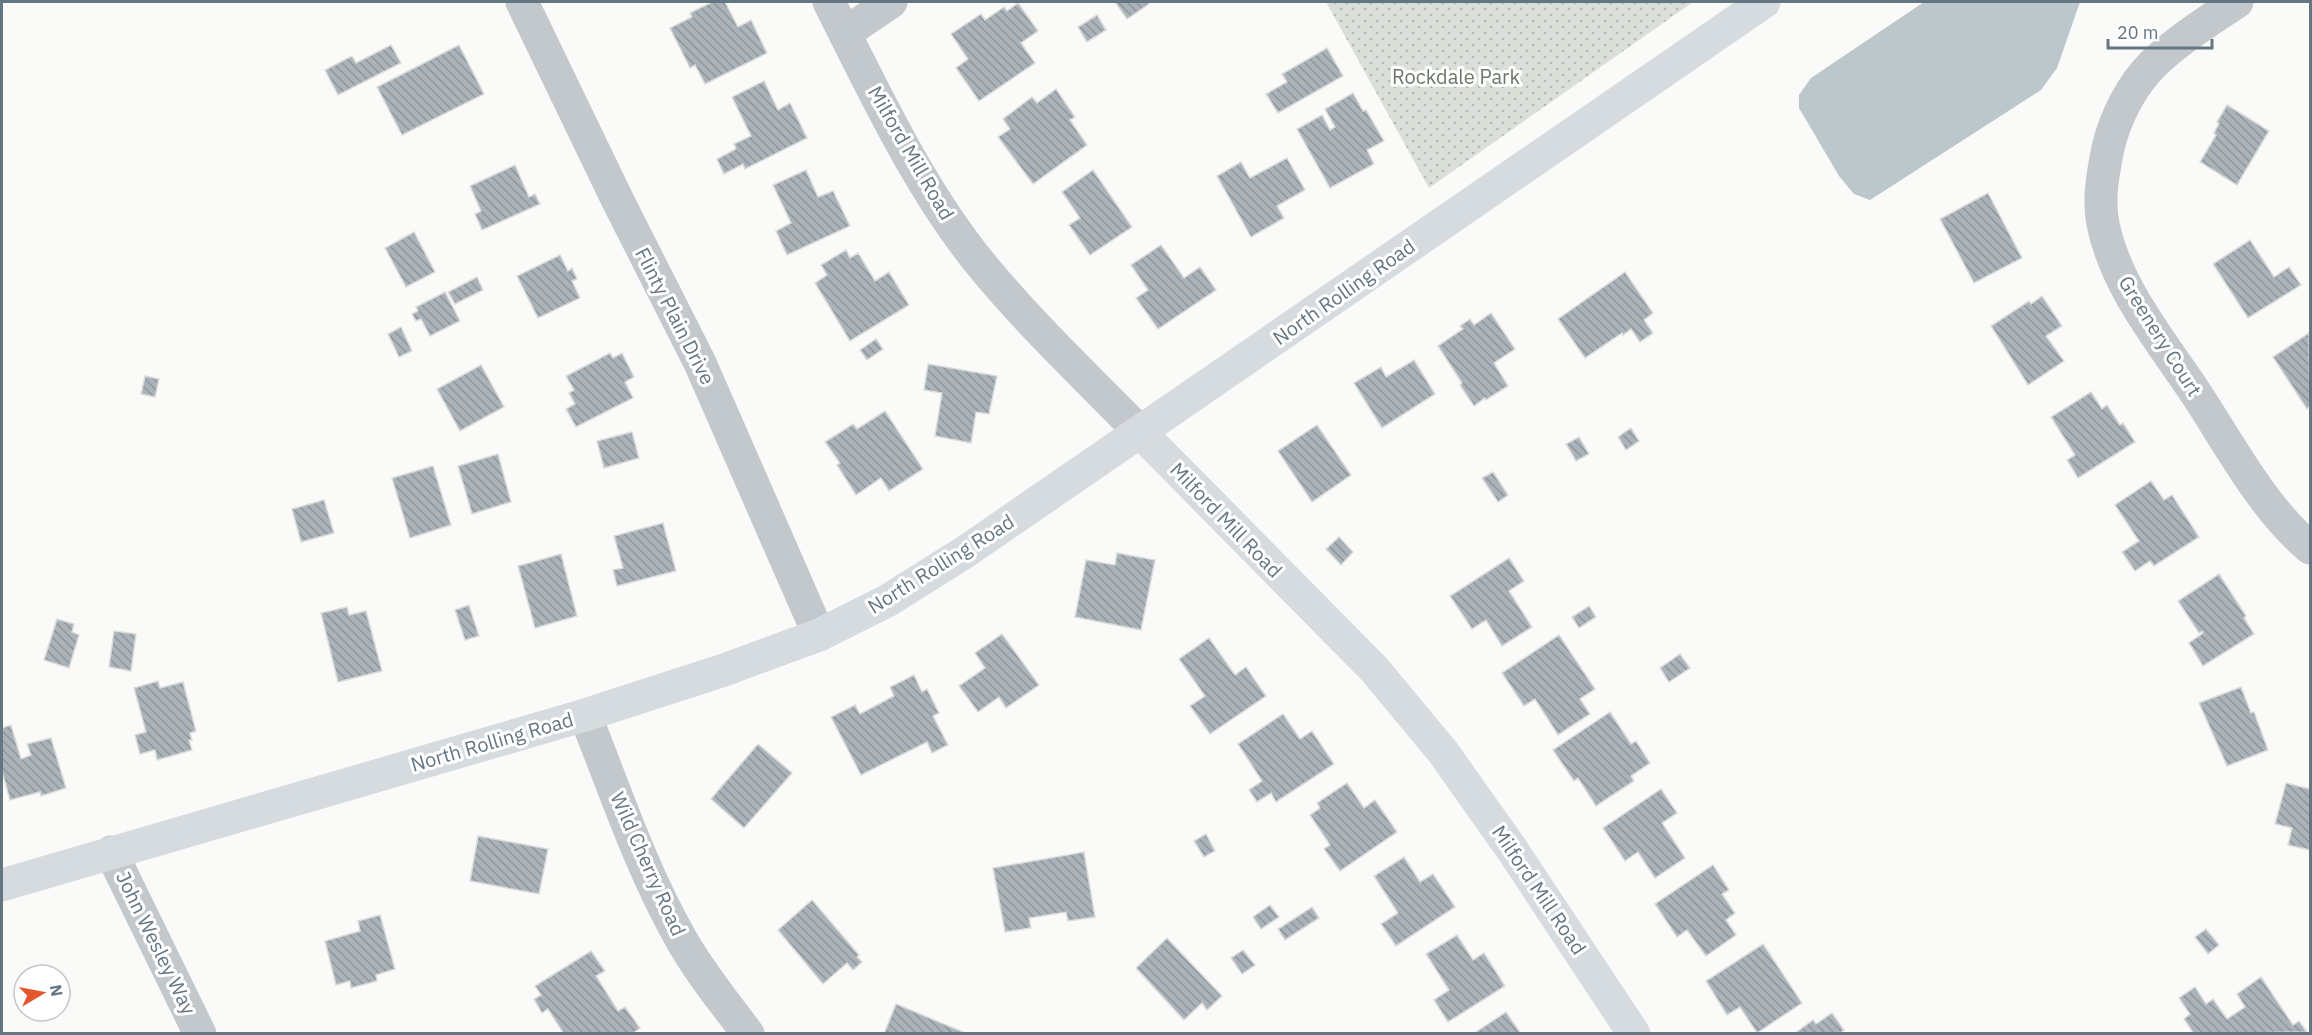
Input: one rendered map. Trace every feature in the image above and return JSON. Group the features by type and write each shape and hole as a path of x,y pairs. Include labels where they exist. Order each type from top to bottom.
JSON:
{"main road":[{"name":"North Rolling Road","path":"2,885 585,715 724,670 819,635 887,601 965,552 1140,433 1764,2"},
{"name":"Milford Mill Road","path":"1140,433 1374,669 1443,752 1513,851 1634,1034"}],"street":[{"name":"Flinty Plain Drive","path":"522,2 618,201 700,363 819,635"},
{"name":"Milford Mill Road","path":"830,2 900,138 934,197 984,268 1140,433"},
{"path":"845,33 891,2"},
{"name":"Greenery Court","path":"2236,2 2185,37 2152,65 2129,95 2112,133 2101,181 2103,223 2115,262 2138,307 2269,504 2310,548"},
{"name":"Wild Cherry Road","path":"585,715 653,886 682,941 748,1034"},
{"name":"John Wesley Way","path":"111,852 200,1034"}],"green space":[{"name":"Rockdale Park","path":"1326,2 1693,2 1429,188"}],"shaded area":[{"path":"1924,2 2080,2 2057,68 2041,90 1870,200 1854,194 1839,176 1799,108 1799,95 1811,78"}],"building":[{"path":"712,2 725,2 738,27 751,20 767,53 705,84 695,65 690,68 670,28 692,17 690,13"},
{"path":"1115,2 1147,2 1149,4 1127,19"},
{"path":"1018,3 1038,31 1021,43 1035,63 979,101 956,68 968,59 951,34 981,14 985,20 1004,7 1007,11"},
{"path":"1097,15 1106,30 1087,42 1078,27"},
{"path":"391,45 401,63 338,95 325,70 352,56 356,63"},
{"path":"459,45 484,94 402,135 377,87"},
{"path":"1327,48 1343,76 1278,113 1266,94 1287,82 1282,74"},
{"path":"764,81 778,110 790,103 807,138 745,169 743,164 724,174 717,159 736,149 734,144 751,136 732,97"},
{"path":"1056,89 1075,117 1070,120 1087,145 1033,184 998,137 1010,129 1003,119 1032,97 1037,103"},
{"path":"1353,93 1384,141 1367,150 1374,164 1330,188 1297,129 1322,115 1330,130 1335,127 1325,109"},
{"path":"2227,105 2269,131 2237,185 2200,162 2216,135 2214,133 2219,123 2217,122"},
{"path":"1287,158 1305,190 1277,206 1284,218 1251,237 1217,176 1241,162 1250,178"},
{"path":"515,165 529,197 535,194 540,204 482,230 475,214 481,211 470,186"},
{"path":"806,170 818,197 833,191 850,226 787,255 776,231 791,223 773,185"},
{"path":"1093,170 1132,227 1090,255 1069,225 1080,218 1062,192"},
{"path":"1988,193 2022,258 1974,283 1940,219"},
{"path":"414,232 435,272 406,287 385,248"},
{"path":"2250,240 2274,277 2289,267 2301,285 2248,318 2213,264"},
{"path":"1161,245 1184,278 1200,267 1216,290 1158,329 1136,298 1148,290 1131,265"},
{"path":"846,250 850,258 858,253 875,281 889,272 909,305 850,341 815,283 827,275 821,265"},
{"path":"560,255 568,271 572,268 577,279 572,281 580,298 538,318 517,276"},
{"path":"1625,272 1653,313 1644,320 1653,333 1640,342 1631,329 1585,358 1558,319"},
{"path":"477,277 483,290 455,304 448,292"},
{"path":"445,292 460,321 430,336 421,319 416,321 412,314 418,311 416,307"},
{"path":"2042,296 2062,326 2046,336 2064,361 2028,385 1991,326 2029,301 2031,304"},
{"path":"1491,313 1515,349 1494,363 1508,386 1474,406 1438,346 1463,329 1460,326 1470,319 1474,325"},
{"path":"401,327 412,351 399,357 388,334"},
{"path":"2309,333 2310,406 2307,409 2273,357"},
{"path":"876,339 883,349 867,360 860,350"},
{"path":"610,353 613,358 622,353 634,377 625,382 633,398 576,427 566,409 575,404 569,393 574,390 566,376"},
{"path":"1414,360 1435,394 1382,428 1354,383 1381,367 1386,377"},
{"path":"928,364 997,376 989,414 976,412 971,443 935,436 942,393 924,390"},
{"path":"481,365 504,407 460,431 437,389"},
{"path":"145,376 159,379 155,397 141,394"},
{"path":"2091,392 2102,409 2107,405 2120,425 2123,423 2135,442 2078,478 2067,460 2075,455 2051,417"},
{"path":"885,411 923,469 889,491 881,478 856,495 837,465 840,463 825,442 853,424 857,429"},
{"path":"1317,425 1351,475 1312,502 1278,451"},
{"path":"1631,428 1639,441 1626,450 1618,437"},
{"path":"632,432 639,458 604,468 597,441"},
{"path":"1579,437 1589,454 1576,461 1566,444"},
{"path":"498,454 511,502 472,514 458,466"},
{"path":"433,466 451,525 410,538 392,478"},
{"path":"1493,472 1508,495 1498,502 1482,478"},
{"path":"2151,481 2164,500 2172,495 2199,537 2154,566 2150,561 2135,571 2122,552 2139,541 2115,505"},
{"path":"324,500 334,533 301,542 292,509"},
{"path":"663,523 676,571 617,586 613,570 623,568 614,536"},
{"path":"1339,537 1353,552 1341,565 1326,549"},
{"path":"1117,553 1155,560 1141,630 1075,617 1086,560 1115,565"},
{"path":"561,554 577,616 535,628 518,566"},
{"path":"1509,558 1524,581 1509,591 1532,627 1502,646 1486,620 1472,629 1450,596"},
{"path":"2219,574 2246,616 2244,618 2254,634 2203,666 2189,643 2203,633 2202,631 2199,633 2178,601"},
{"path":"469,605 479,636 465,640 455,610"},
{"path":"1589,606 1596,617 1579,628 1572,617"},
{"path":"347,607 349,615 366,611 382,671 338,682 321,613"},
{"path":"57,619 74,624 72,632 79,635 69,668 44,660"},
{"path":"114,631 136,634 131,671 109,667"},
{"path":"1002,634 1039,685 1006,708 999,697 978,712 959,686 985,668 975,653"},
{"path":"1559,635 1595,689 1580,699 1590,714 1558,735 1535,699 1524,706 1502,673"},
{"path":"1209,638 1235,675 1246,667 1266,696 1210,734 1190,706 1205,696 1179,659"},
{"path":"1680,654 1690,668 1669,682 1660,668"},
{"path":"914,675 922,692 927,689 939,713 933,716 948,745 932,753 927,742 861,775 831,717 855,705 860,714 894,696 890,687"},
{"path":"158,681 160,688 183,682 196,731 190,733 192,740 189,740 192,750 157,760 155,750 140,754 135,735 146,732 134,688"},
{"path":"2241,687 2251,713 2254,712 2268,750 2227,766 2199,703"},
{"path":"1610,712 1631,744 1636,741 1650,763 1631,776 1634,781 1596,806 1578,778 1574,781 1553,750"},
{"path":"1283,714 1300,739 1312,731 1334,764 1276,802 1271,793 1257,802 1249,790 1262,781 1238,744"},
{"path":"11,725 21,759 31,755 27,744 51,738 66,788 41,796 40,792 10,800 2,771 2,728"},
{"path":"758,744 792,773 744,828 711,799"},
{"path":"1347,783 1364,808 1375,800 1397,832 1340,871 1324,849 1330,845 1310,815 1320,808 1317,803"},
{"path":"2286,783 2310,789 2310,850 2288,845 2292,828 2275,824"},
{"path":"1661,789 1677,813 1662,823 1685,858 1655,878 1638,852 1625,861 1603,828"},
{"path":"1206,834 1215,851 1204,857 1194,841"},
{"path":"478,836 548,849 539,894 470,881"},
{"path":"1084,852 1095,917 1068,921 1066,912 1029,918 1031,928 1005,932 993,868"},
{"path":"1404,857 1420,882 1433,874 1455,907 1396,946 1381,924 1398,913 1374,876"},
{"path":"1713,865 1729,890 1722,894 1735,913 1726,920 1736,935 1706,956 1687,930 1677,937 1655,904"},
{"path":"812,900 859,955 857,957 862,962 853,970 847,963 823,984 778,930"},
{"path":"1270,905 1279,917 1261,929 1253,917"},
{"path":"1312,907 1319,918 1285,940 1278,929"},
{"path":"380,915 395,969 376,975 377,981 351,988 350,981 336,985 325,941 360,931 358,921"},
{"path":"2206,929 2219,945 2208,954 2195,937"},
{"path":"1457,935 1473,960 1484,953 1505,986 1448,1022 1434,1000 1449,990 1426,954"},
{"path":"1167,938 1222,996 1207,1010 1202,1003 1184,1020 1136,968"},
{"path":"1763,944 1802,1003 1757,1033 1740,1007 1727,1015 1706,981"},
{"path":"1243,950 1255,965 1242,974 1231,958"},
{"path":"591,951 605,971 596,976 618,1011 625,1007 640,1028 632,1034 564,1034 548,1009 542,1013 534,999 541,995 535,986"},
{"path":"2261,977 2293,1025 2299,1021 2307,1032 2194,1034 2184,1019 2190,1014 2179,998 2195,987 2206,1004 2213,999 2227,1019 2245,1007 2237,994"},
{"path":"896,1004 963,1032 962,1034 884,1034"},
{"path":"1506,1012 1521,1034 1477,1034 1476,1032"},
{"path":"1832,1013 1844,1030 1839,1034 1794,1034 1813,1020 1816,1024"}]}
